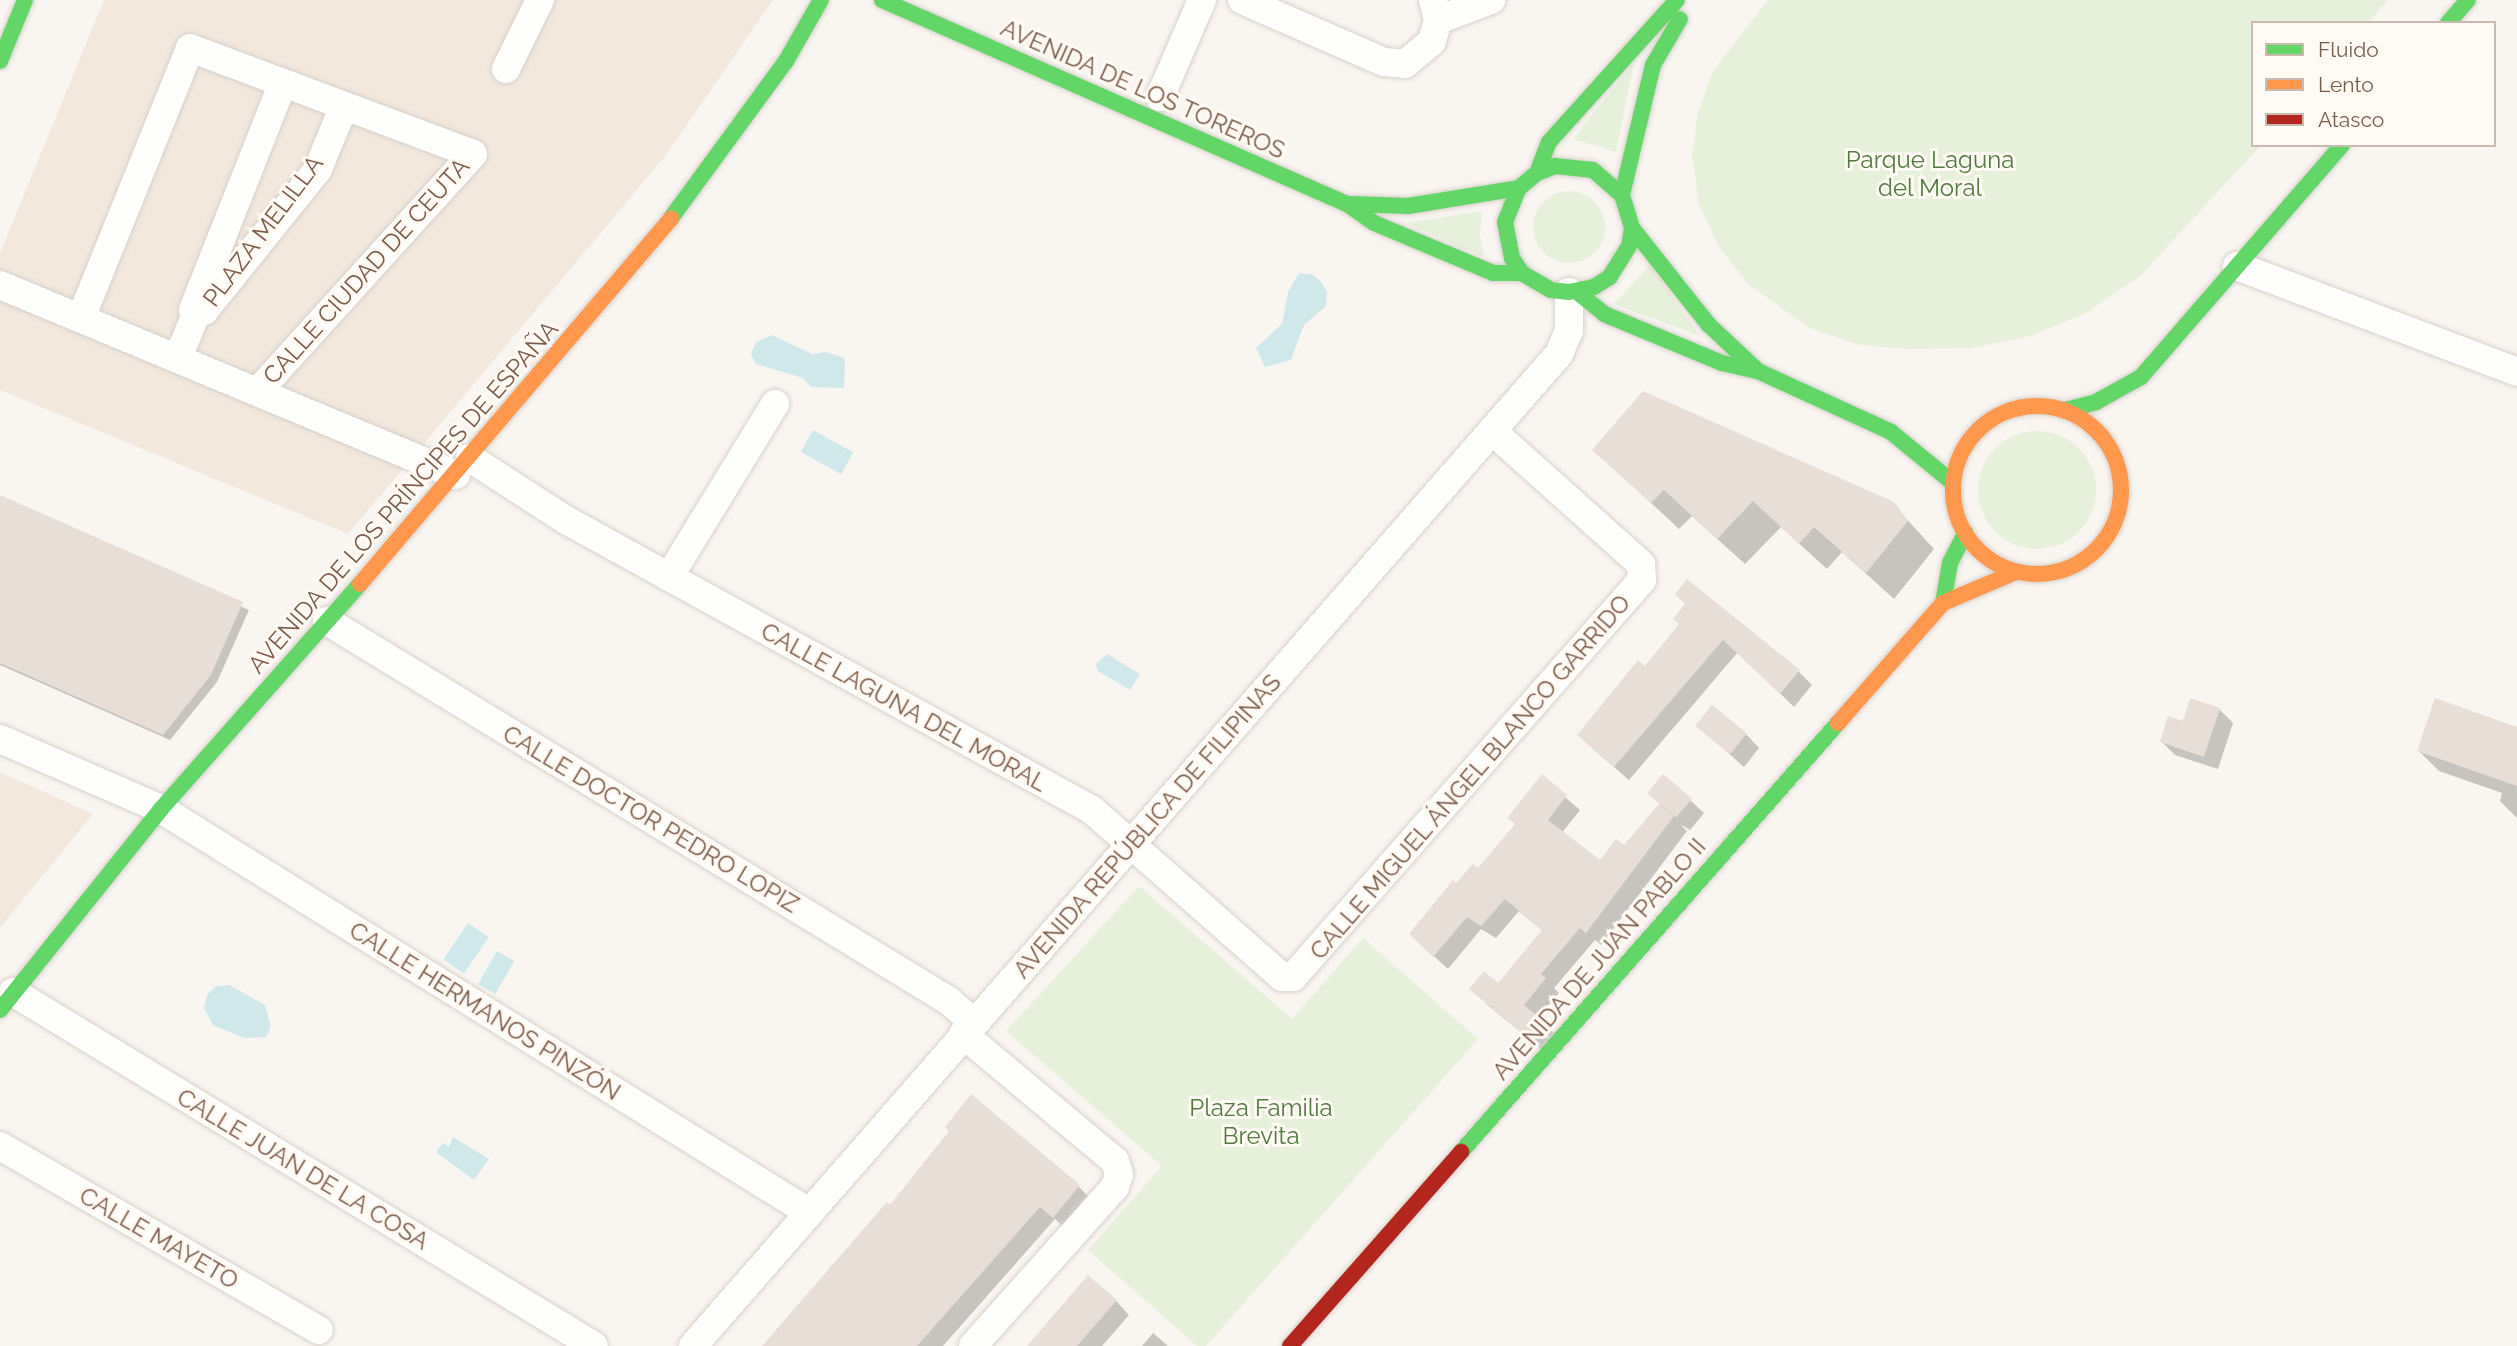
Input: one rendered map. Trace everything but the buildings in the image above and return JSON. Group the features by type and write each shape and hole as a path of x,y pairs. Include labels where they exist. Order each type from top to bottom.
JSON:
{"street":[{"path":"0,61 25,0"},
{"path":"506,69 540,0"},
{"name":"AVENIDA DE LOS PRÍNCIPES DE ESPAÑA","path":"6,1001 161,809 463,467 730,142 821,0"},
{"name":"AVENIDA DE LOS TOREROS","path":"882,0 1347,204 1374,223 1493,273 1522,272"},
{"path":"1160,97 1202,0"},
{"path":"1242,0 1384,62 1405,64 1420,56 1432,41 1436,10 1491,0"},
{"path":"1536,173 1549,142 1676,0"},
{"path":"1691,0 1653,65 1622,195 1632,228 1709,325 1758,371"},
{"path":"2450,21 2468,0"},
{"name":"CALLE CIUDAD DE CEUTA","path":"81,318 190,48 472,154 258,391"},
{"name":"PLAZA MELILLA","path":"196,314 191,307 283,83"},
{"name":"PLAZA MELILLA","path":"178,358 196,314 204,311 318,169 344,106"},
{"path":"2065,410 2096,402 2140,377 2340,147"},
{"path":"1622,195 1593,170 1555,166 1536,173 1519,188 1510,204 1505,231 1512,258 1522,272 1551,290 1572,292 1610,277 1629,246 1632,228"},
{"name":"AVENIDA DE LOS TOREROS","path":"1347,204 1408,206 1519,188"},
{"path":"2237,266 2517,372"},
{"name":"CALLE LAGUNA DEL MORAL","path":"0,285 258,391 463,467 566,520 1092,810 1132,845"},
{"path":"1572,292 1604,314 1722,363 1758,371 1891,432 1953,483"},
{"name":"AVENIDA REPÚBLICA DE FILIPINAS","path":"693,1346 1559,354 1569,331 1572,292"},
{"path":"2135,398 2140,377"},
{"path":"669,578 775,404"},
{"path":"2113,453 2084,420 2065,410 2040,405 2015,408 1992,418 1973,435 1959,457 1953,483 1955,509 1965,533 1996,564 2016,572 2063,570 2085,560 2102,543 2121,500 2113,453 2122,427"},
{"name":"CALLE MIGUEL ÁNGEL BLANCO GARRIDO","path":"1132,845 1282,977 1293,977 1642,580 1642,564 1492,431"},
{"path":"1891,432 1919,436"},
{"path":"1946,437 1973,435"},
{"name":"AVENIDA DE JUAN PABLO II","path":"1942,603 1950,563 1965,533"},
{"name":"AVENIDA DE JUAN PABLO II","path":"1290,1346 1942,603 2016,572"},
{"name":"CALLE DOCTOR PEDRO LOPIZ","path":"327,621 940,995 968,1028 1115,1161 1119,1174 1115,1187 973,1346"},
{"name":"CALLE HERMANOS PINZÓN","path":"0,739 161,809 810,1213"},
{"name":"CALLE JUAN DE LA COSA","path":"6,1001 594,1346"},
{"name":"CALLE MAYETO","path":"0,1146 319,1330"}],"shaded area":[{"path":"104,0 773,0 666,155 348,534 0,390 0,253"},
{"path":"0,772 93,814 0,928"}],"green space":[{"name":"Parque Laguna del Moral","path":"1768,0 2388,0 2370,21 2251,21 2251,147 2259,147 2140,276 2086,313 2031,336 1972,348 1911,349 1860,345 1810,328 1749,285 1719,247 1699,204 1692,154 1698,113 1713,71"},
{"path":"1634,63 1616,152 1573,139"},
{"path":"1569,191 1589,197 1599,207 1605,227 1599,247 1589,257 1569,263 1549,257 1539,247 1533,227 1539,207 1549,197"},
{"path":"1482,211 1480,235 1484,257 1406,223"},
{"path":"1650,265 1700,336 1614,304"},
{"path":"2037,431 2060,435 2079,448 2092,467 2096,490 2092,513 2079,532 2060,545 2037,549 2014,545 1995,532 1982,513 1978,490 1982,467 1995,448 2014,435"},
{"name":"Plaza Familia Brevita","path":"1139,886 1292,1019 1363,938 1478,1039 1206,1346 1197,1346 1088,1250 1162,1166 1006,1031"}],"water":[{"path":"1299,273 1312,274 1321,282 1327,292 1326,306 1304,325 1291,360 1265,367 1256,348 1282,324 1288,292"},
{"path":"772,335 812,354 826,352 845,358 844,388 811,387 803,378 756,364 751,354 756,342"},
{"path":"813,430 853,452 841,474 801,452"},
{"path":"1107,654 1140,674 1130,690 1098,671 1096,664"},
{"path":"468,923 489,937 464,973 443,959"},
{"path":"497,951 514,961 495,994 478,984"},
{"path":"229,985 265,1005 271,1027 266,1037 244,1038 213,1025 204,1008 207,995 216,986"},
{"path":"453,1137 489,1159 474,1180 436,1152 443,1143 449,1147"}],"traffic: fast":[{"path":"0,61 25,0"},
{"path":"671,218 786,61 821,0"},
{"path":"882,0 1347,204 1374,223 1493,273 1522,273"},
{"path":"1537,173 1549,142 1677,0"},
{"path":"2450,21 2468,0"},
{"path":"1622,195 1653,65 1680,19"},
{"path":"2065,410 2096,402 2141,377 2340,147"},
{"path":"1632,228 1629,246 1610,277 1594,287 1569,292 1551,290 1522,273 1512,258 1505,222 1519,188 1537,173 1555,166 1593,170 1622,195 1632,228 1709,325 1758,371"},
{"path":"1351,204 1408,206 1519,188"},
{"path":"1576,291 1604,314 1722,363 1758,371 1891,432 1953,483"},
{"path":"1943,603 1950,563 1965,533"},
{"path":"0,1010 161,809 360,584"},
{"path":"1461,1152 1838,723"}],"traffic: slow":[{"path":"360,584 671,218"},
{"path":"2037,406 2069,413 2084,420 2096,431 2107,443 2114,458 2121,490 2114,522 2107,537 2096,549 2084,560 2069,567 2037,574 2005,567 1990,560 1978,549 1967,537 1960,522 1953,490 1960,458 1967,443 1978,431 1990,420 2005,413 2037,406"},
{"path":"1838,723 1943,603 2016,572"}],"traffic: jam":[{"path":"1290,1346 1461,1152"}]}
